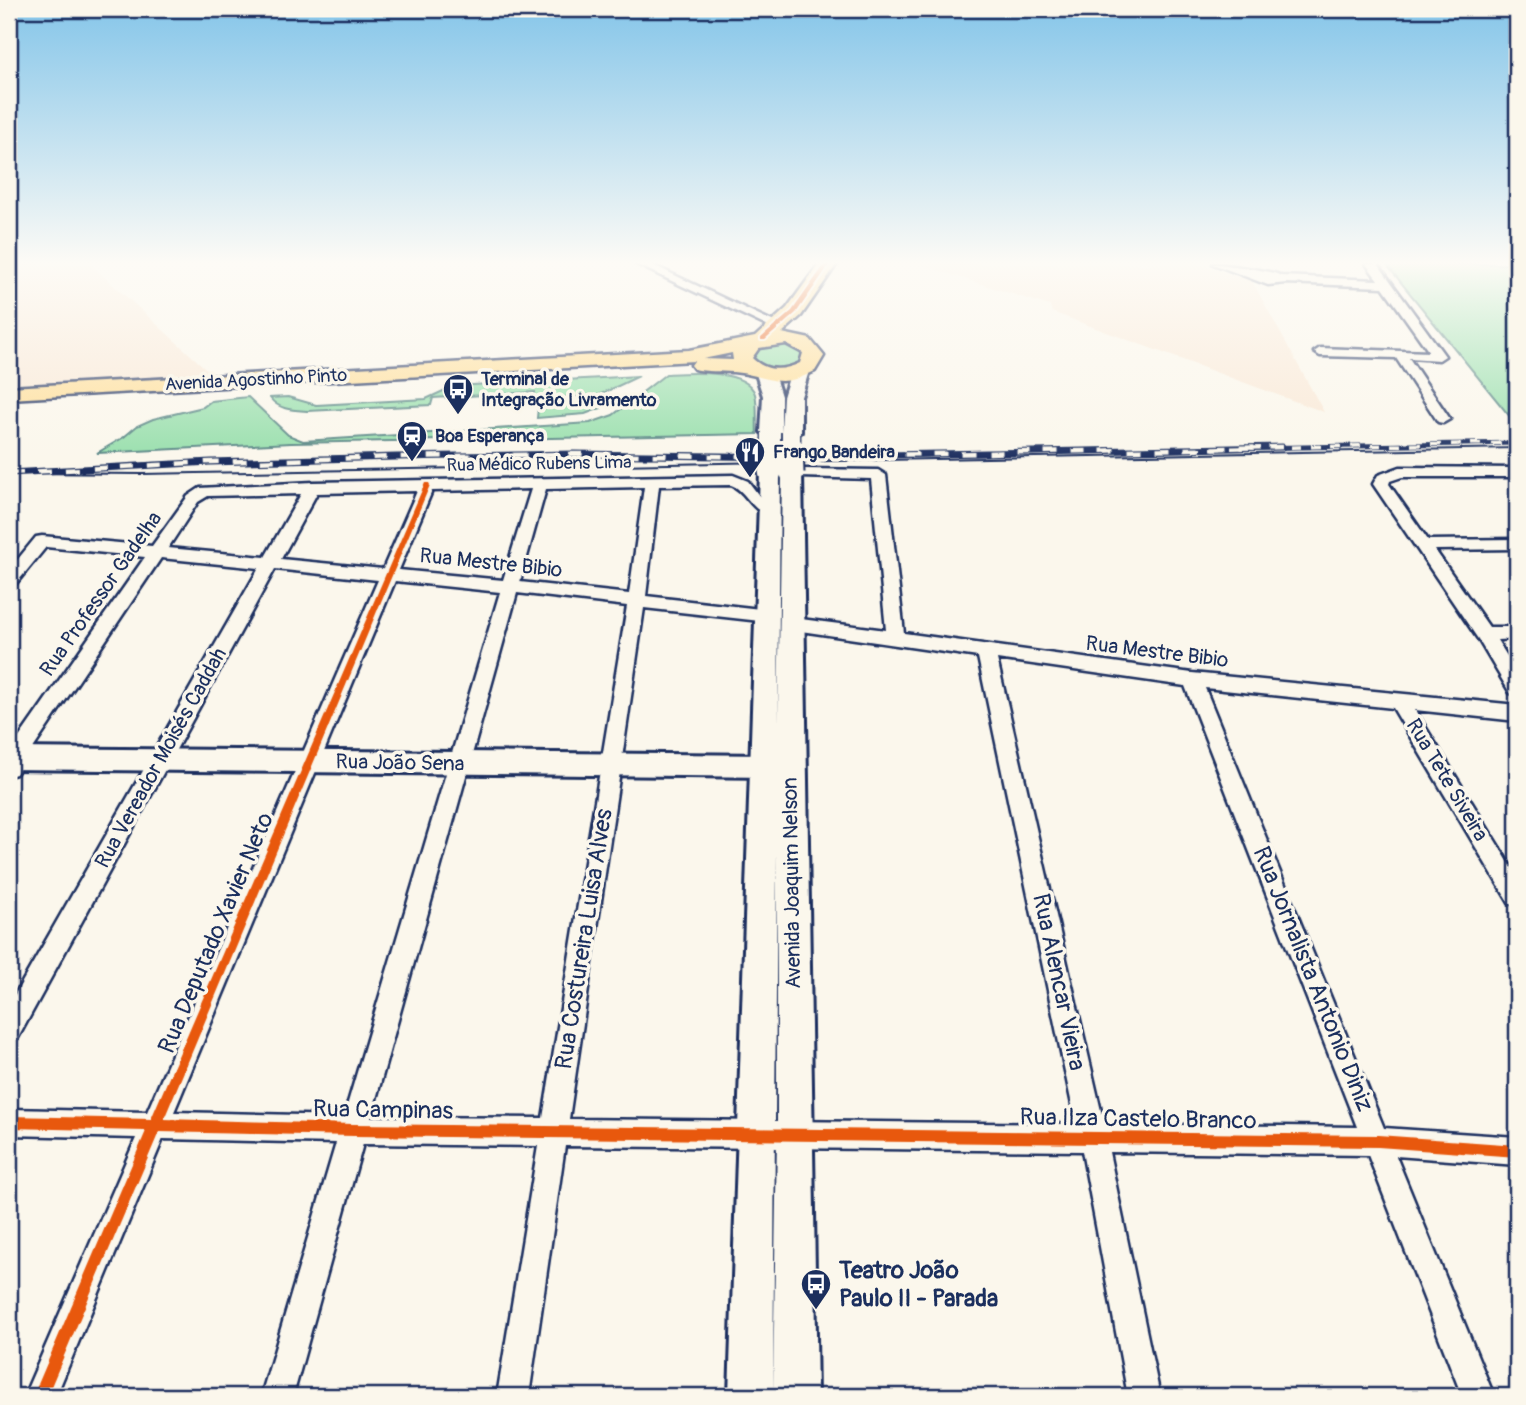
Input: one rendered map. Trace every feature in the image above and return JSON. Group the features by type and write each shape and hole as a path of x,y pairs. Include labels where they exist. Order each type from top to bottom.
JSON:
{"main road":[{"path":"760,372 746,365 742,353 773,330"},
{"path":"800,371 813,362 814,356 806,345 807,330"},
{"name":"Avenida Agostinho Pinto","path":"9,393 689,356 765,336 786,338 806,345"},
{"name":"Avenida Agostinho Pinto","path":"9,402 697,365 735,366 760,372 789,374 800,371"},
{"name":"Avenida Joaquim Nelson","path":"781,432 800,371"},
{"name":"Avenida Joaquim Nelson","path":"760,372 772,396 789,473 777,766 777,1133 795,1396"},
{"name":"Avenida Joaquim Nelson","path":"781,620 770,510 789,473"},
{"name":"Avenida Joaquim Nelson","path":"751,1396 777,1133"}],"street":[{"path":"754,330 765,336"},
{"path":"1320,352 1439,356 1420,330"},
{"path":"1400,355 1443,419"},
{"path":"1517,472 1400,472 1387,474 1381,484 1484,634 1517,688"},
{"path":"789,473 878,475 897,638"},
{"name":"Rua Médico Rubens Lima","path":"213,489 733,480 743,484 755,500 770,510"},
{"name":"Rua Costureira Luisa Alves","path":"513,1396 636,603 652,481"},
{"path":"277,1396 512,587 540,482"},
{"name":"Rua Deputado Xavier Neto","path":"40,1396 428,485"},
{"name":"Rua Vereador Moisés Caddah","path":"9,1029 313,487"},
{"name":"Rua Professor Gadelha","path":"11,761 193,499 213,489"},
{"name":"Rua Mestre Bibio","path":"12,574 42,541 512,587 781,620 1192,680 1517,713"},
{"path":"1423,545 1517,544"},
{"path":"1484,634 1517,633"},
{"name":"Rua Alencar Vieira","path":"986,651 1093,1138 1144,1396"},
{"name":"Rua Jornalista Antonio Diniz","path":"1192,680 1478,1396"},
{"name":"Rua Tete Siveira","path":"1399,701 1517,896"},
{"name":"Rua João Sena","path":"11,761 777,766"},
{"name":"Rua Campinas","path":"9,1122 354,1130 777,1133"},
{"name":"Rua Ilza Castelo Branco","path":"777,1133 1378,1141 1517,1151"}],"shaded area":[{"path":"9,330 163,330 214,376 9,385"},
{"path":"1100,330 1279,330 1324,412"}],"green space":[{"path":"1439,330 1517,330 1515,423"},
{"path":"781,341 805,349 802,367 761,370 748,353"},
{"path":"666,374 715,374 740,380 755,394 757,434 291,443 97,453 137,426 153,419 203,407 211,401 248,397 288,435 303,441 590,423 613,415"},
{"path":"639,376 599,395 535,399 535,392 433,398 431,405 307,411 282,407 270,398 288,397 316,405 426,399 454,386"},
{"path":"595,404 601,408 585,414 537,418 538,408"}],"tram line":[{"path":"21,473 142,474 1517,448"}],"railway":[{"path":"1191,449 1517,443"},
{"path":"9,473 211,462 396,457 574,454 783,457 1282,447"}],"cycle path":[{"path":"763,339 774,330"},
{"path":"40,1396 427,485"},
{"path":"9,1122 354,1130 1378,1141 1517,1151"}],"place":[{"name":"Terminal de Integração Livramento","path":"458,416"},
{"name":"Boa Esperança","path":"412,463"},
{"name":"Frango Bandeira","path":"750,479"},
{"name":"Teatro João Paulo II - Parada","path":"816,1311"}]}
